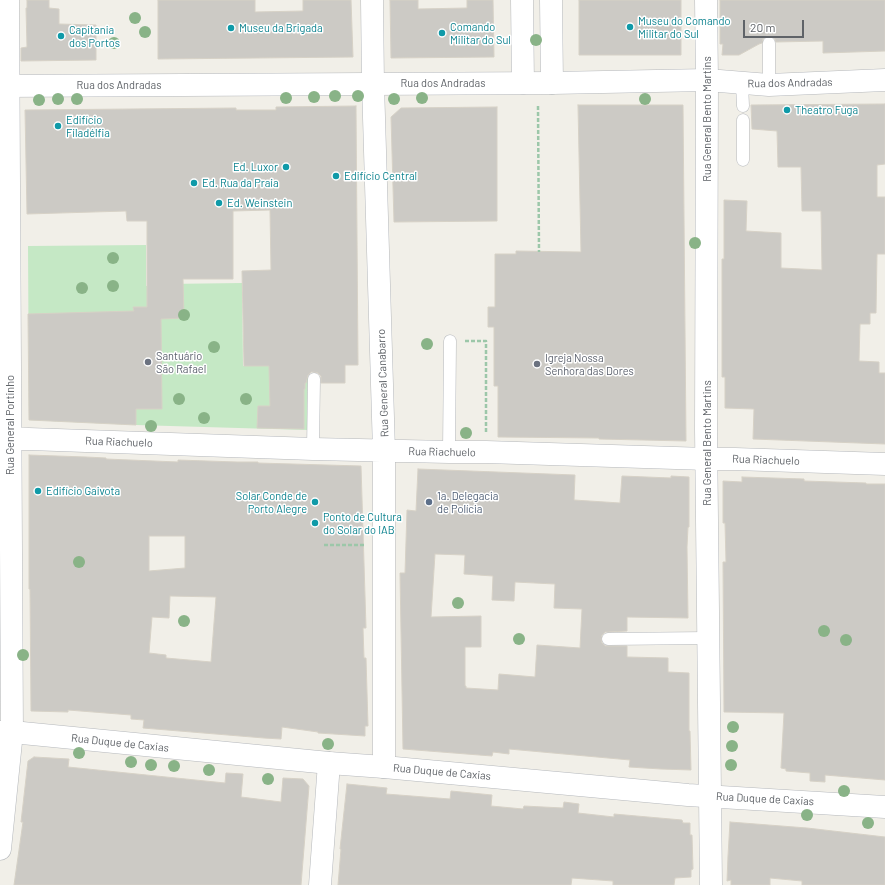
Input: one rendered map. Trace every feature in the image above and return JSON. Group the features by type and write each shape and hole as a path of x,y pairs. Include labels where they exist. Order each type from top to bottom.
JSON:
{"street":[{"name":"Rua General Portinho","path":"0,849 6,732 4,86 8,0"},
{"name":"Rua General Canabarro","path":"372,0 384,451 384,767"},
{"path":"522,0 523,82"},
{"path":"551,0 552,83"},
{"name":"Rua General Bento Martins","path":"706,0 708,638 712,885"},
{"name":"Rua dos Andradas","path":"4,86 552,83 707,80 769,85 885,80"},
{"name":"Rua Riachuelo","path":"5,438 313,449 486,452 885,464"},
{"name":"Rua Duque de Caxias","path":"6,732 329,763 710,796 885,807"},
{"path":"320,885 329,763"}],"lane":[{"path":"769,43 769,85"},
{"path":"742,84 743,106"},
{"path":"743,120 743,160"},
{"path":"449,452 450,341"},
{"path":"313,449 314,379"},
{"path":"608,639 708,638"}],"path":[{"path":"538,106 539,252"},
{"path":"486,341 486,452"},
{"path":"324,545 384,545"}],"green space":[{"path":"146,245 146,286 166,286 166,284 242,283 243,366 308,366 307,430 29,420 28,246"}],"building":[{"name":"Capitania dos Portos","path":"27,0 49,0 49,8 59,9 59,24 96,25 96,60 21,61 21,48 27,47"},
{"path":"158,0 255,0 255,12 303,11 303,0 351,0 353,57 158,59"},
{"name":"Comando Militar do Sul","path":"390,0 418,0 418,9 467,8 467,0 493,0 494,57 391,58"},
{"name":"Museu do Comando Militar do Sul","path":"579,0 681,0 681,55 579,55"},
{"path":"720,0 885,0 885,51 823,53 823,41 776,42 773,37 766,36 762,43 739,55 722,55 723,44 720,44"},
{"path":"885,104 885,164 877,165 877,197 885,197 885,254 877,254 876,313 870,313 870,324 860,324 859,361 879,362 879,373 885,373 885,444 753,439 754,409 725,408 725,377 722,377 722,259 724,259 724,200 747,201 746,231 781,233 781,268 822,270 821,211 802,211 801,167 778,167 777,131 752,129 751,105"},
{"path":"578,105 683,105 686,441 498,437 498,386 494,386 494,327 488,327 488,307 495,307 495,254 516,254 516,251 581,252"},
{"path":"356,106 358,365 345,365 345,383 321,383 321,376 318,373 311,372 308,375 304,389 304,429 257,428 258,406 270,406 269,366 244,366 242,271 271,270 270,210 233,211 233,279 183,279 184,318 161,319 162,409 136,409 136,425 29,420 28,314 134,311 133,307 147,307 147,221 127,221 126,211 27,214 25,110 236,108 236,110 276,110 276,107"},
{"path":"497,107 497,221 394,222 391,117 401,108"},
{"path":"29,455 178,462 178,460 361,466 366,628 363,628 364,658 366,658 368,726 365,726 365,736 318,733 282,727 281,739 264,738 143,728 144,720 131,719 131,715 68,710 68,712 31,711","holes":["149,536 185,536 185,568 149,571","170,596 216,597 211,662 166,658 166,655 149,653 152,617 169,618"]},
{"path":"418,469 575,475 574,500 620,503 622,476 671,478 671,476 689,477 689,527 687,547 688,618 627,617 627,631 605,632 601,639 605,646 627,646 627,657 668,658 668,672 689,673 691,770 629,767 630,760 509,749 509,754 493,752 492,756 403,749 400,573 405,573 407,510 416,511","holes":["435,554 465,555 464,574 493,576 492,600 514,601 515,582 555,584 554,608 582,609 580,648 537,645 535,677 499,674 498,690 466,688 465,647 481,647 481,616 431,617"]},
{"path":"742,477 885,484 885,780 825,775 825,782 810,781 810,773 786,771 786,769 781,768 784,713 724,712 723,562 726,562 725,523 723,523 723,481 742,482"},
{"path":"34,757 69,759 68,767 225,783 226,773 243,774 241,797 281,802 283,778 303,779 309,786 301,885 14,885 23,822 21,822 28,761"},
{"path":"347,784 387,788 386,794 450,799 451,791 492,795 491,806 523,809 524,806 563,808 564,802 579,804 578,813 614,817 614,814 682,820 683,823 690,823 690,835 692,835 693,869 691,870 691,877 675,878 674,885 613,885 613,881 572,878 571,885 338,885 340,849"},
{"path":"730,822 807,828 885,837 885,885 802,885 802,881 770,878 770,885 731,885 731,880 727,881"}],"place":[{"name":"Museu do Comando Militar do Sul","path":"630,27"},
{"name":"Museu da Brigada","path":"231,28"},
{"name":"Comando Militar do Sul","path":"442,33"},
{"name":"Capitania dos Portos","path":"61,36"},
{"name":"Theatro Fuga","path":"787,110"},
{"name":"Edifício Filadélfia","path":"58,126"},
{"name":"Ed. Luxor","path":"286,167"},
{"name":"Edifício Central","path":"336,176"},
{"name":"Ed. Rua da Praia","path":"194,183"},
{"name":"Ed. Weinstein","path":"219,203"},
{"name":"Santuário São Rafael","path":"148,362"},
{"name":"Igreja Nossa Senhora das Dores","path":"537,364"},
{"name":"Edifício Gaivota","path":"38,491"},
{"name":"Solar Conde de Porto Alegre","path":"315,502"},
{"name":"1a. Delegacia de Polícia","path":"429,502"},
{"name":"Ponto de Cultura do Solar do IAB","path":"315,523"}]}
